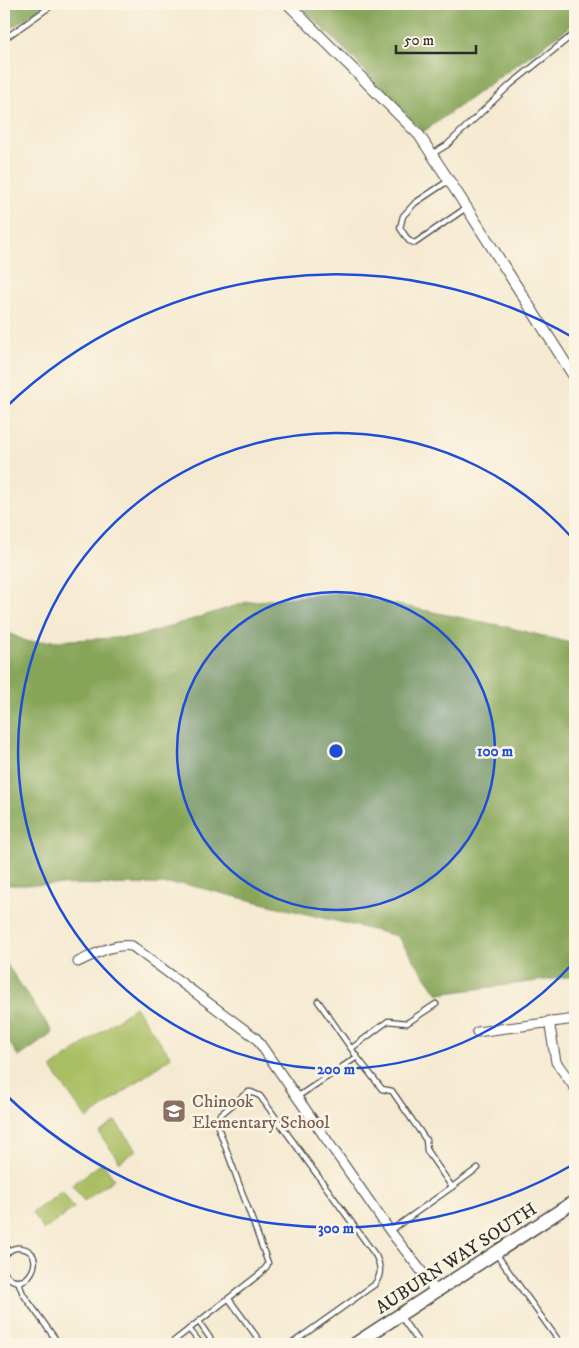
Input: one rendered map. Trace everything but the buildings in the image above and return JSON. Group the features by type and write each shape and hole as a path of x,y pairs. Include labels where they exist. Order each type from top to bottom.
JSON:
{"main road":[{"name":"AUBURN WAY SOUTH","path":"364,1342 435,1292 575,1202"}],"street":[{"path":"288,4 419,135 450,180 575,378"},
{"path":"78,962 113,947 132,946 256,1038 390,1231 426,1277 435,1292"},
{"path":"477,1032 575,1018"},
{"path":"549,1022 556,1062 575,1088"}],"lane":[{"path":"4,39 54,4"},
{"path":"432,154 447,144 510,85 575,33"},
{"path":"450,180 415,203 403,216 400,228 409,241 415,243 467,207"},
{"path":"318,1001 382,1089 392,1091 426,1140 426,1151 452,1186"},
{"path":"352,1048 388,1021 407,1023 436,1004"},
{"path":"297,1097 357,1057"},
{"path":"170,1344 261,1274 268,1263 217,1124 220,1115 248,1092 254,1092 260,1096 371,1248 380,1265 380,1275 374,1285 291,1344"},
{"path":"390,1231 478,1168"},
{"path":"4,1257 9,1251 19,1248 28,1251 34,1259 34,1270 28,1278 18,1281 8,1278 4,1272"},
{"path":"496,1253 561,1344"},
{"path":"18,1281 23,1294 59,1344"},
{"path":"229,1299 261,1342"},
{"path":"400,1316 420,1344"},
{"path":"199,1322 214,1344"},
{"path":"189,1330 201,1344"}],"green space":[{"path":"4,4 47,4 4,33"},
{"path":"298,4 575,4 575,23 423,132 350,55"},
{"path":"338,593 503,626 575,644 575,976 438,994 397,936 184,884 4,885 4,631 28,642 136,637 247,602"},
{"path":"4,960 53,1033 19,1057 4,1035"},
{"path":"135,1007 171,1057 87,1119 51,1068"},
{"path":"115,1121 136,1150 120,1162 99,1133"},
{"path":"102,1163 114,1179 84,1201 72,1185"},
{"path":"62,1191 74,1208 44,1230 32,1213"}],"place":[{"name":"Chinook Elementary School","path":"174,1111"}]}
